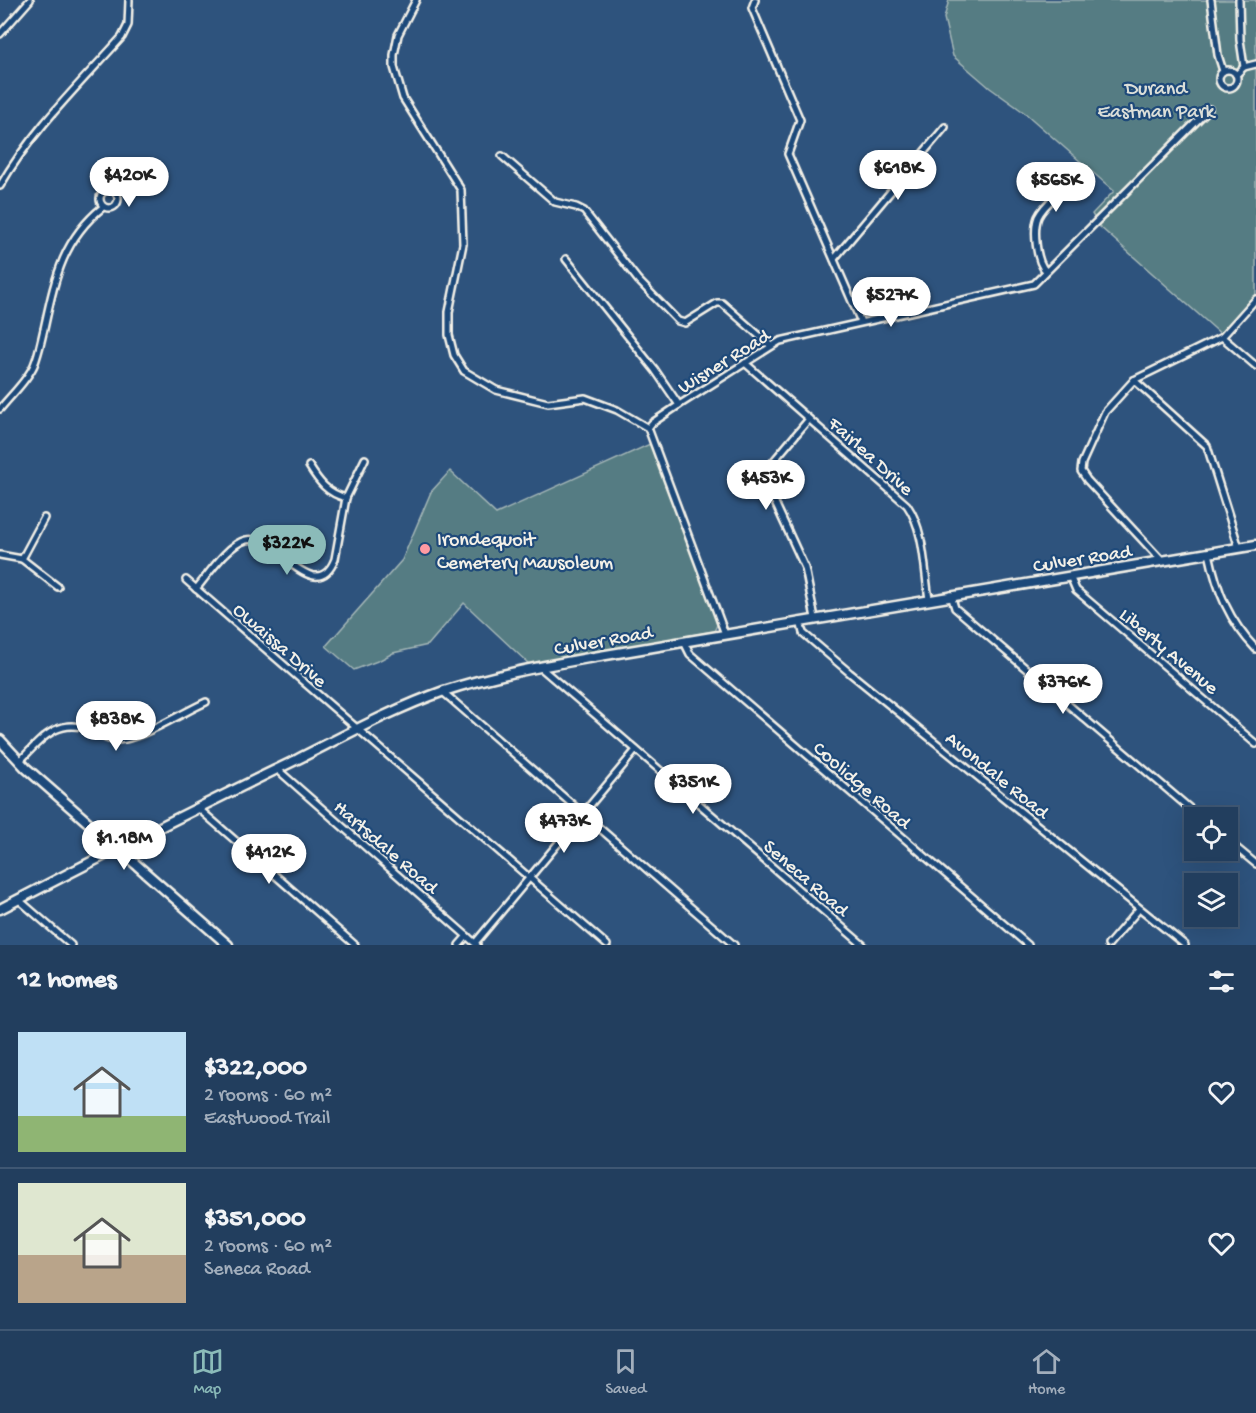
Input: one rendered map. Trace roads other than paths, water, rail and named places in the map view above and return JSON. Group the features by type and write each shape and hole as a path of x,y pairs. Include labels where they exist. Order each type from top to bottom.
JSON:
{"main road":[{"name":"Culver Road","path":"0,909 277,769 443,692 540,667 815,618 846,615 929,599 1256,545"},
{"path":"0,740 20,762 228,945"}],"street":[{"path":"0,34 30,0"},
{"path":"0,186 12,165 33,138 122,37 128,25 129,0"},
{"path":"416,0 398,35 393,55 394,67 403,98 461,190 463,244 449,312 449,335 454,355 464,371 496,390 548,403 585,398 617,410 648,428 725,634"},
{"path":"755,0 752,8 800,120 788,154 861,322"},
{"path":"1211,0 1222,71 1219,79 1221,85 1227,88 1235,84 1236,75 1244,67 1256,64"},
{"path":"1239,0 1240,40 1244,67"},
{"path":"1222,71 1230,70 1236,75"},
{"name":"Wisner Road","path":"648,428 679,405 780,341 1034,284 1107,208 1209,109"},
{"path":"834,259 945,127"},
{"path":"502,156 555,202 584,211 638,280 678,321 685,323 717,303 722,303 771,346"},
{"path":"1046,271 1041,267 1037,252 1037,222 1042,212 1063,189"},
{"path":"0,409 25,379 34,364 54,283 64,254 85,223 103,207"},
{"path":"566,260 655,370 679,405"},
{"path":"1162,561 1087,480 1081,471 1082,463 1105,412 1134,380 1222,337 1256,299"},
{"path":"1222,337 1256,366"},
{"name":"Fairlea Drive","path":"745,363 907,505 919,531 929,599"},
{"path":"1134,380 1207,446 1239,548"},
{"path":"809,419 772,463 767,480 771,494 805,568 815,618"},
{"path":"196,589 235,545 252,539 265,544 302,572 312,576 321,575 328,570 335,559 346,498 364,459"},
{"path":"309,466 324,488 346,498"},
{"path":"22,559 44,518"},
{"path":"1209,553 1224,605 1237,627 1256,649"},
{"path":"0,555 22,559 58,588"},
{"name":"Liberty Avenue","path":"1070,576 1076,590 1256,744"},
{"name":"Owaissa Drive","path":"186,580 607,945"},
{"path":"951,596 955,608 1188,807"},
{"name":"Avondale Road","path":"800,621 802,633 1185,945"},
{"name":"Coolidge Road","path":"684,642 687,651 698,662 1028,945"},
{"name":"Seneca Road","path":"540,667 863,945"},
{"path":"443,692 734,945"},
{"path":"20,762 45,735 57,729 81,727 110,740 124,740 206,702"},
{"path":"476,944 636,750"},
{"name":"Hartsdale Road","path":"277,769 476,944"},
{"path":"198,808 355,945"},
{"path":"1238,849 1256,864"},
{"path":"18,899 71,945"},
{"path":"1108,945 1139,909"},
{"path":"459,945 467,936"}],"place":[{"name":"Irondequoit Cemetery Mausoleum","path":"425,549"}],"park label":[{"name":"Durand Eastman Park","path":"1156,98"}]}
